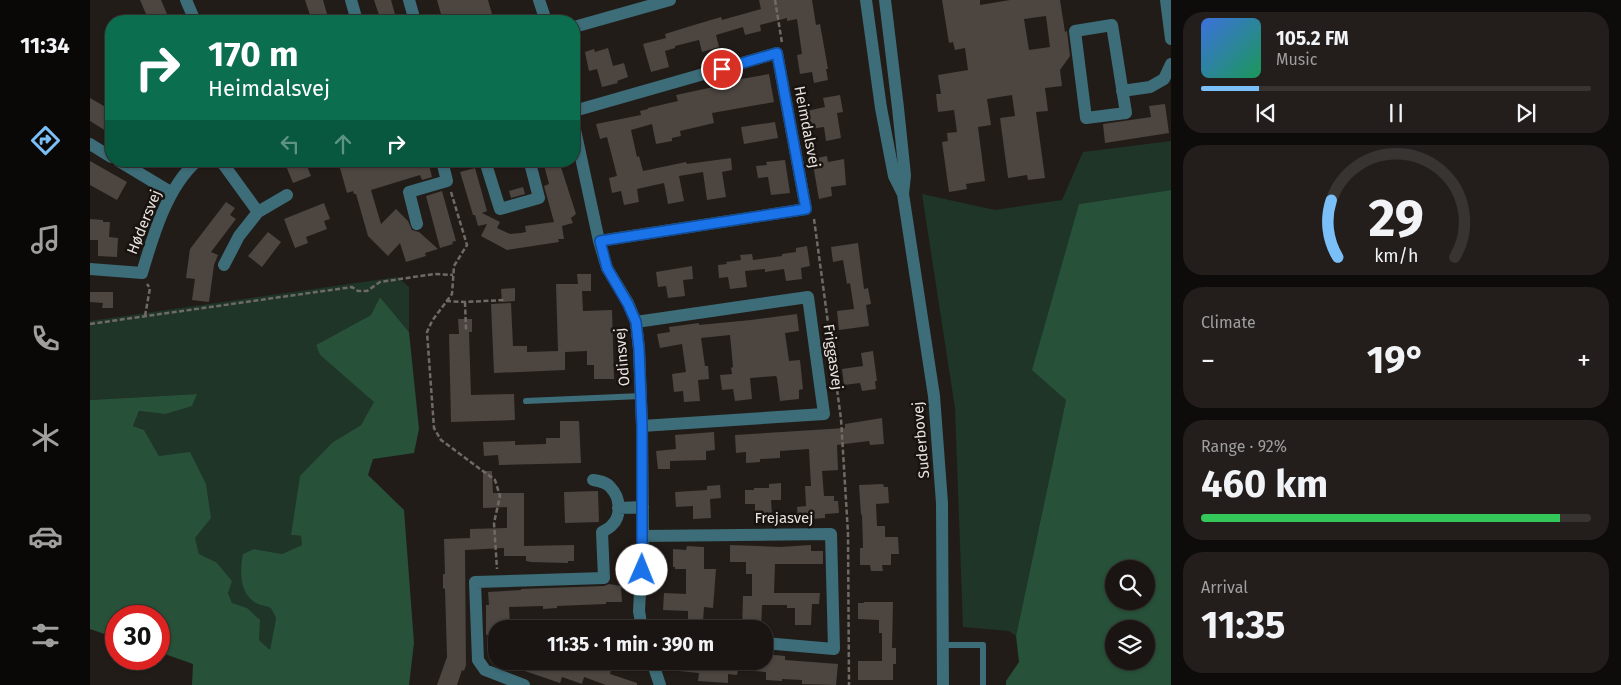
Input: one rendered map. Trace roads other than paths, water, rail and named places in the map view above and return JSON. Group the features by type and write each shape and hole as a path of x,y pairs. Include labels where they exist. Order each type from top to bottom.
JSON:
{"street":[{"path":"186,0 192,15"},
{"path":"351,0 355,15"},
{"path":"409,0 413,15"},
{"path":"539,0 544,15"},
{"path":"580,25 670,0"},
{"name":"Suderbovej","path":"866,0 881,108 894,176 903,194"},
{"name":"Suderbovej","path":"885,0 905,175 903,194 934,396 942,503 943,685"},
{"path":"1166,0 1171,39"},
{"path":"1112,25 1122,91 1126,113 1086,118 1075,31 1112,25"},
{"name":"Heimdalsvej","path":"580,109 777,53 806,209 600,241"},
{"path":"1122,91 1150,87 1164,79 1171,64"},
{"path":"90,144 105,153"},
{"name":"Odinsvej","path":"580,152 607,268 636,322 642,426 643,507 639,611 640,620"},
{"path":"128,167 172,193"},
{"name":"Hødersvej","path":"90,269 142,273 154,233 172,193 192,167"},
{"path":"225,167 258,212"},
{"path":"418,224 409,192 447,181 446,167"},
{"path":"486,167 500,209 539,198 531,167"},
{"path":"224,265 239,236 258,212 287,195"},
{"name":"Friggasvej","path":"636,322 808,297 824,414 642,426"},
{"path":"524,685 484,670 478,660 475,582 604,578 602,532 612,526 617,518 617,498 611,488 605,483 593,480"},
{"path":"618,508 643,507"},
{"name":"Frejasvej","path":"642,536 831,534 834,649 773,644"},
{"path":"655,670 660,685"}],"lane":[{"path":"526,401 641,396"},
{"path":"942,645 983,645 983,685"}]}
